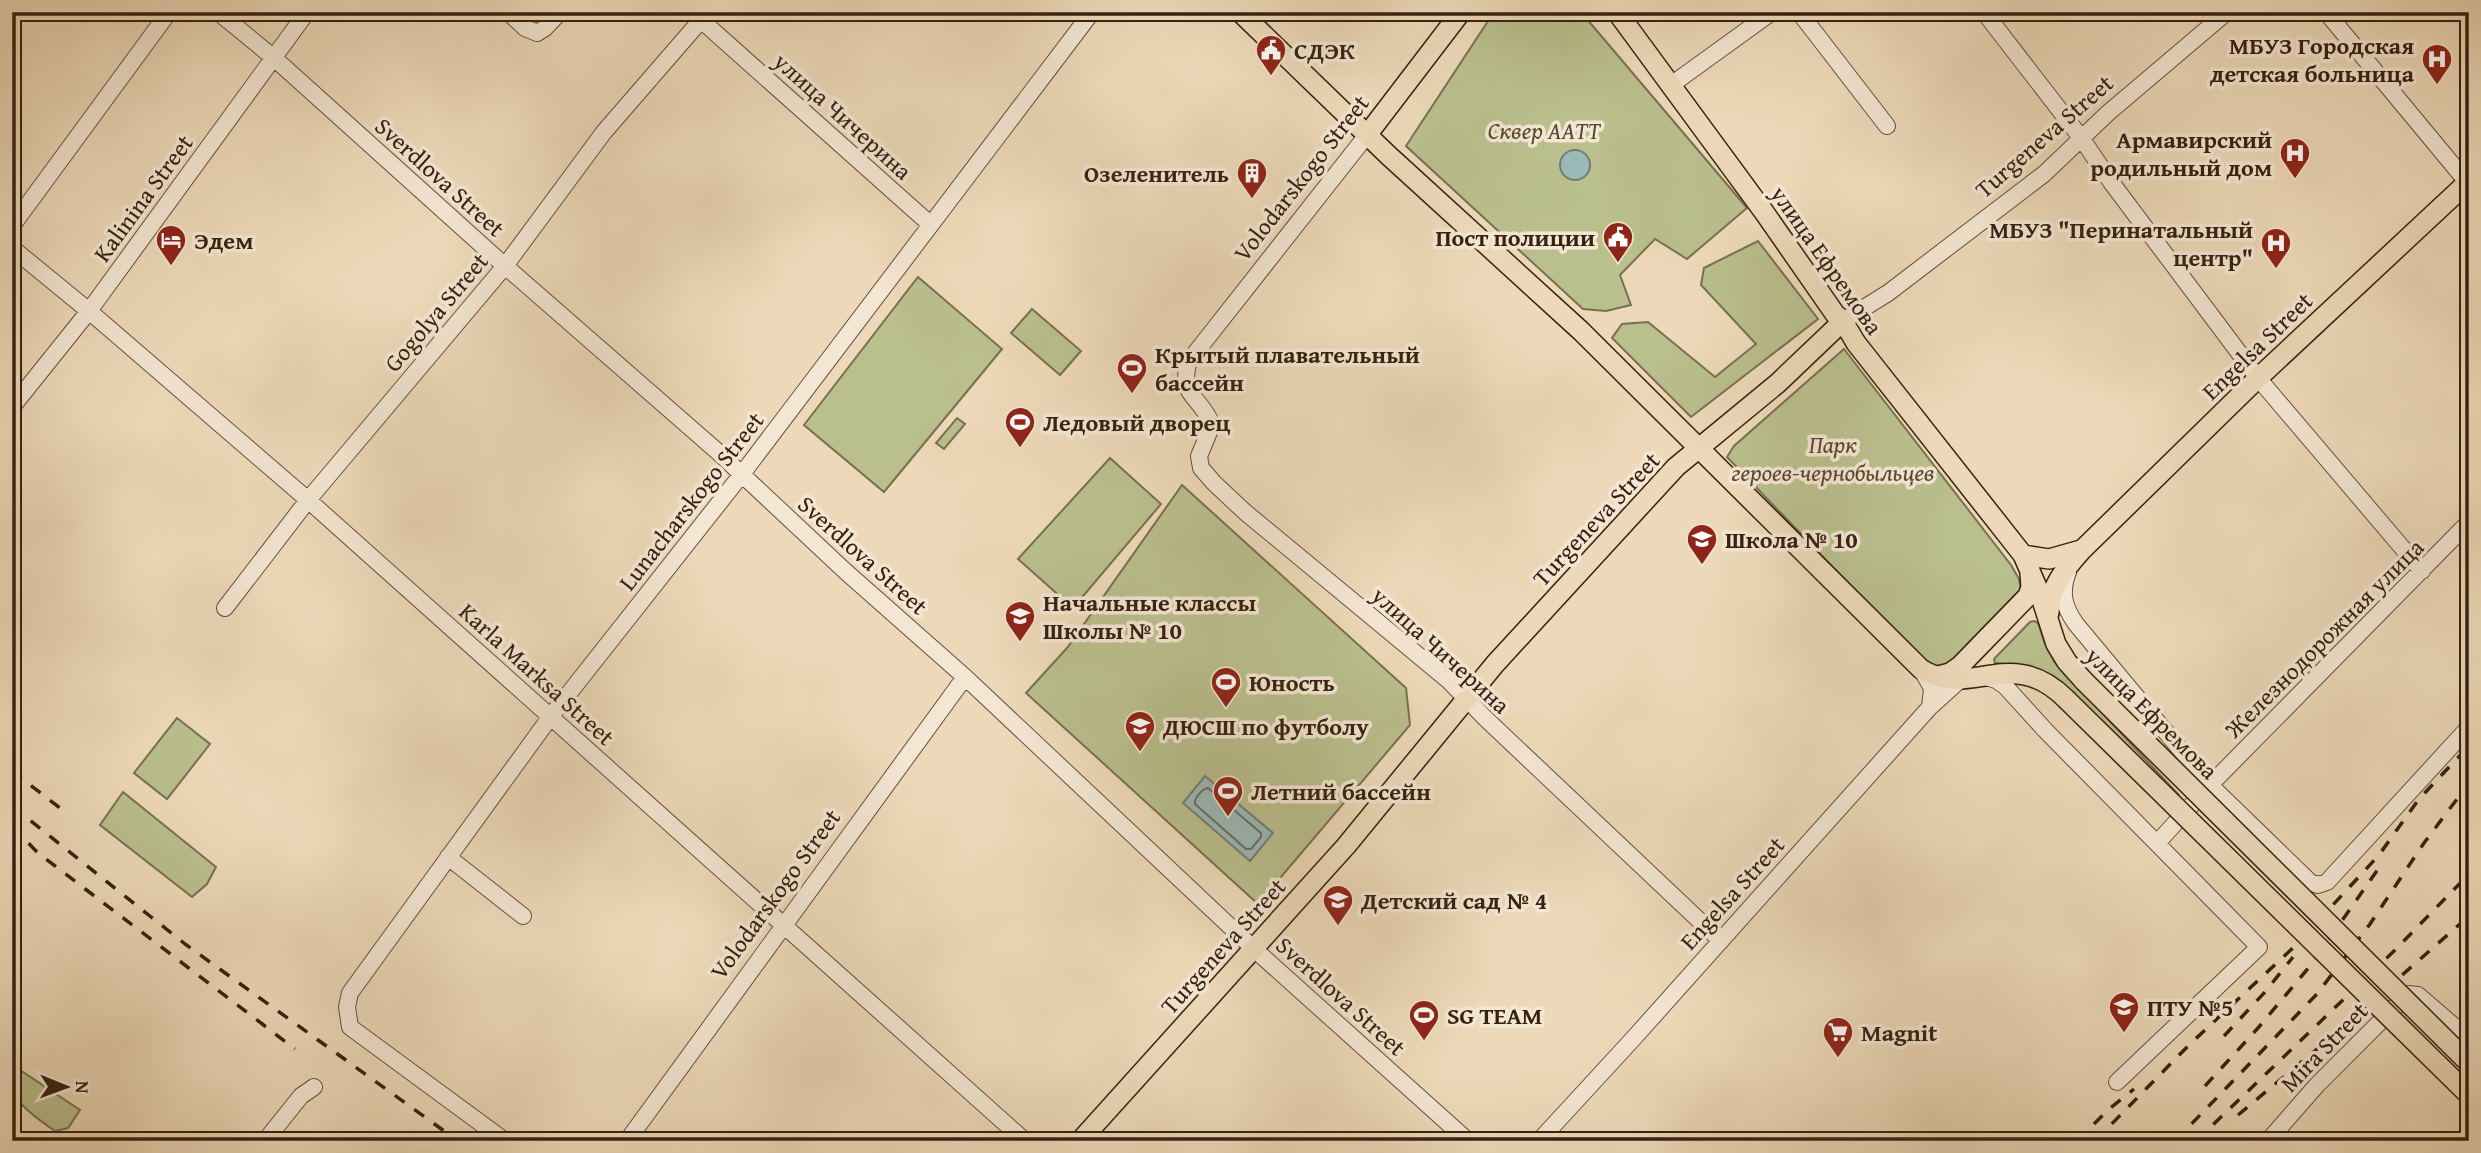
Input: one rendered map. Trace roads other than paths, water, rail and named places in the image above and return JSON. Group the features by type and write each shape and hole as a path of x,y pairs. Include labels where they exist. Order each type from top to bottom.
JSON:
{"main road":[{"path":"1240,12 1367,135 1581,331 1927,673 1950,673 1960,666 2028,596 2031,577 2024,557 2049,559 2082,550"},
{"name":"Volodarskogo Street","path":"1367,135 1461,12"},
{"name":"улица Ефремова","path":"1616,12 1835,314 1843,321 1856,343 2024,557 2062,655 2084,681 2469,1063"},
{"name":"Engelsa Street","path":"2049,623 2050,600 2055,584 2082,550 2258,378 2468,181"},
{"name":"Turgeneva Street","path":"1080,1141 1346,846 1466,700 1676,467 1778,383 1843,321"},
{"name":"улица Ефремова","path":"1927,673 1945,679 2004,673 2031,676 2044,681 2066,699 2469,1095"}],"street":[{"path":"12,226 169,12"},
{"name":"Sverdlova Street","path":"218,12 274,58 742,474 845,571 965,677 1253,948 1468,1141"},
{"name":"Kalinina Street","path":"12,407 89,311 307,12"},
{"path":"508,12 525,29 537,33 560,12"},
{"name":"Lunacharskogo Street","path":"505,1141 350,1027 347,1007 350,993 551,716 742,474 1091,12"},
{"path":"1671,85 1772,12"},
{"path":"1799,12 1887,126"},
{"path":"1984,12 2082,139 2111,182 2258,378 2422,572"},
{"name":"Turgeneva Street","path":"1843,321 1888,293 2044,174 2108,113 2227,12"},
{"path":"2326,12 2468,181"},
{"name":"улица Чичерина","path":"700,15 931,225"},
{"name":"Gogolya Street","path":"225,608 308,500 505,266 604,132 700,15"},
{"name":"Volodarskogo Street","path":"1184,377 1189,361 1367,135"},
{"name":"Karla Marksa Street","path":"12,248 308,500 1024,1141"},
{"name":"улица Чичерина","path":"1184,377 1188,390 1207,413 1212,425 1199,456 1201,468 1214,483 1245,512 1448,680 1721,941"},
{"name":"Железнодорожная улица","path":"2158,842 2210,785 2469,522"},
{"name":"улица Ефремова","path":"2082,550 2069,570 2064,584 2067,611 2210,785 2304,879 2318,885 2327,882 2469,727"},
{"path":"1927,673 1932,688 1930,707"},
{"name":"Volodarskogo Street","path":"627,1141 965,677"},
{"name":"улица Ефремова","path":"1970,677 1989,677 2002,683 2259,947 2116,1082"},
{"name":"Engelsa Street","path":"1539,1141 1930,707 1970,677"},
{"path":"1930,707 1964,688 1986,684 2002,691 2032,716"},
{"path":"448,857 523,916"},
{"name":"Mira Street","path":"2268,1141 2317,1085 2404,996 2418,995 2469,1038"},
{"path":"265,1141 301,1096 314,1087"}],"water":[{"path":"1575,150 1585,155 1590,165 1585,175 1575,180 1565,175 1560,165 1565,155"},
{"name":"Летний бассейн","path":"1205,776 1273,833 1250,861 1183,803"}],"railway":[{"path":"2095,1141 2190,1044 2295,946 2379,855 2419,799 2469,746"},
{"path":"12,771 60,808"},
{"path":"2175,1141 2317,994 2469,783"},
{"path":"12,806 185,944 458,1141"},
{"path":"12,826 38,853 295,1049"},
{"path":"2205,1086 2311,965 2383,862"},
{"path":"2196,1141 2395,950 2469,874"},
{"path":"2238,1115 2469,916"},
{"path":"2224,1036 2293,957"},
{"path":"2077,1141 2134,1089"}],"place":[{"name":"СДЭК","path":"1271,77"},
{"name":"МБУЗ Городская детская больница","path":"2437,86"},
{"name":"Армавирский родильный дом","path":"2295,180"},
{"name":"Озеленитель","path":"1252,200"},
{"name":"Пост полиции","path":"1618,264"},
{"name":"Эдем","path":"171,267"},
{"name":"МБУЗ \"Перинатальный центр\"","path":"2276,270"},
{"name":"Крытый плавательный бассейн","path":"1132,395"},
{"name":"Ледовый дворец","path":"1020,449"},
{"name":"Школа № 10","path":"1702,566"},
{"name":"Начальные классы Школы № 10","path":"1020,643"},
{"name":"Юность","path":"1226,709"},
{"name":"ДЮСШ по футболу","path":"1140,753"},
{"name":"Летний бассейн","path":"1228,818"},
{"name":"Детский сад № 4","path":"1338,927"},
{"name":"ПТУ №5","path":"2124,1034"},
{"name":"SG TEAM","path":"1424,1042"},
{"name":"Magnit","path":"1838,1059"}],"park label":[{"name":"Сквер ААТТ","path":"1544,130"},
{"name":"Парк героев-чернобыльцев","path":"1833,458"}]}
